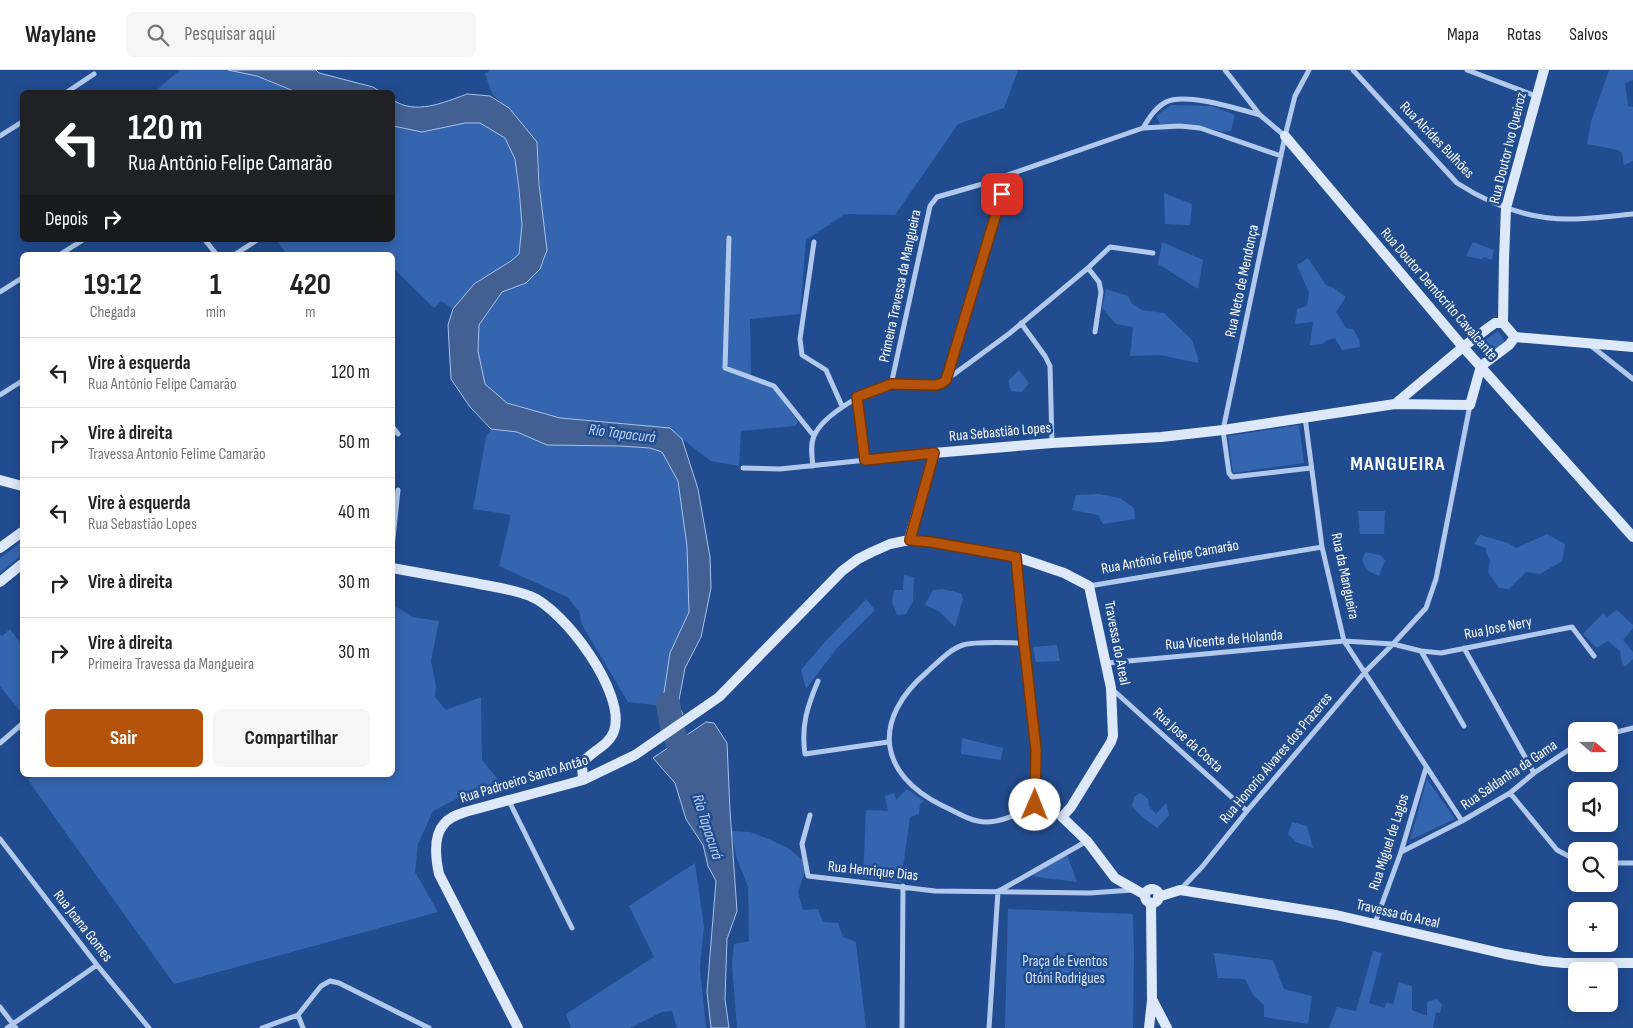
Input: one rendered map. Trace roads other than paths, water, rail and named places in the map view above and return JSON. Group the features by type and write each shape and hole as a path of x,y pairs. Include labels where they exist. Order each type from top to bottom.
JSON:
{"street":[{"name":"Rua Doutor Demócrito Cavalcante","path":"1225,70 1260,115 1285,136 1463,347 1633,537"},
{"name":"Rua Neto de Mendonça","path":"1223,430 1285,136 1295,96 1309,70"},
{"name":"Rua Alcídes Bulhões","path":"1354,70 1457,183 1477,195 1506,208 1548,218 1572,219 1633,214"},
{"path":"1468,70 1536,96"},
{"name":"Rua Doutor Ivo Queiroz","path":"1499,323 1506,208 1544,70"},
{"path":"70,90 94,74"},
{"path":"1143,128 1152,113 1165,102 1174,99 1210,101 1260,115"},
{"path":"0,136 20,123"},
{"name":"Primeira Travessa da Mangueira","path":"814,436 821,426 842,406 857,397 891,384 930,206 937,197 1008,176 1143,128 1180,126 1200,128 1281,156"},
{"path":"946,380 1008,176"},
{"path":"729,238 724,368 774,386 814,436 812,449 813,466"},
{"path":"64,252 80,242"},
{"path":"207,242 215,252"},
{"path":"239,252 254,242"},
{"path":"814,242 800,339 802,355 826,370 842,406"},
{"path":"891,384 936,385 942,383 1010,333 1088,268 1110,246 1153,253"},
{"path":"1088,268 1099,282 1101,292 1095,332"},
{"path":"0,292 20,279"},
{"path":"1021,323 1050,366 1052,443"},
{"path":"1395,404 1463,347 1499,323 1512,341"},
{"path":"1311,468 1232,477 1229,474 1223,430 1395,404 1470,405 1481,366 1512,341 1590,344 1633,348"},
{"path":"1590,344 1633,379"},
{"path":"0,395 20,382"},
{"path":"857,397 865,460"},
{"name":"Rua Honorio Alvares dos Prazeres","path":"1180,890 1202,867 1365,672 1426,608 1436,580 1470,405"},
{"name":"Rua da Mangueira","path":"1305,417 1322,547 1344,641 1393,644"},
{"path":"395,430 398,434"},
{"name":"Rua Sebastião Lopes","path":"743,468 780,469 934,453 1052,443 1161,437 1223,430"},
{"path":"910,540 934,453"},
{"path":"0,480 20,485"},
{"path":"395,519 398,490"},
{"path":"0,548 20,533"},
{"name":"Rua Antônio Felipe Camarão","path":"910,540 1016,557 1064,573 1090,586 1322,547"},
{"name":"Rua Padroeiro Santo Antão","path":"518,1028 439,874 436,848 442,825 451,818 583,780 635,755 719,697 842,571 858,559 872,552 890,544 910,540"},
{"path":"1016,557 1036,750 1035,805"},
{"path":"0,582 20,566"},
{"path":"395,569 507,589 529,595 542,601 562,620 595,663 609,690 615,710 616,724 613,734 584,760 582,766 583,780"},
{"name":"Travessa do Areal","path":"1062,817 1071,807 1111,742 1113,725 1111,688 1090,586"},
{"name":"Rua Jose Nery","path":"1393,644 1421,651 1441,653 1572,627 1594,656"},
{"path":"1344,641 1462,822"},
{"name":"Rua Vicente de Holanda","path":"1107,663 1344,641"},
{"path":"1024,643 973,644 956,648 919,679 902,698 891,722 888,742 897,768 904,777 929,799 966,817 984,822 1003,821 1035,805"},
{"path":"1464,648 1534,773"},
{"path":"1421,651 1464,726"},
{"path":"818,681 805,718 803,736 805,754 888,742"},
{"name":"Rua Jose da Costa","path":"1111,688 1247,811"},
{"path":"0,742 20,726"},
{"path":"1618,732 1633,728"},
{"name":"Rua Saldanha da Gama","path":"1401,852 1462,822 1510,793 1534,773 1568,750"},
{"name":"Rua Miguel de Lagos","path":"1375,923 1401,852 1426,768"},
{"path":"1510,793 1557,850 1568,856"},
{"path":"509,800 572,928"},
{"path":"1035,805 1062,817 1087,841 1115,878 1147,896 1152,1000 1149,1028"},
{"name":"Rua Henrique Dias","path":"810,815 802,844 808,876 935,891 1090,893 1147,896"},
{"name":"Rua Joana Gomes","path":"0,839 97,965 149,1028"},
{"name":"Rua Henrique Dias","path":"998,891 1087,841"},
{"path":"1618,863 1633,863"},
{"path":"902,1028 903,886"},
{"name":"Travessa do Areal","path":"1147,896 1180,890 1375,923 1505,954 1544,961 1564,963 1633,963"},
{"path":"989,1028 998,891"},
{"path":"7,1028 14,1026 97,965"},
{"path":"262,1028 298,1015 321,986 330,981 339,983 429,1028"},
{"path":"1152,1000 1166,1028"},
{"path":"0,1007 14,1026"},
{"path":"298,1015 303,1028"}],"water":[{"path":"228,70 316,70 319,73 373,87 378,90 291,90 257,76"},
{"path":"467,94 490,96 509,108 537,142 539,184 547,250 540,269 526,283 502,292 479,325 478,351 485,384 507,403 560,418 670,428 682,439 698,489 710,557 711,588 701,637 685,668 678,705 683,714 665,726 662,706 670,653 689,612 687,546 678,481 662,452 650,448 547,445 517,432 491,429 470,407 451,379 448,325 453,309 474,284 519,254 522,225 515,159 505,138 480,123 465,123 422,132 395,126 395,101 410,107 439,104"},
{"path":"706,722 714,723 727,743 737,911 727,939 725,999 729,1028 711,1028 707,992 716,881 708,866 703,845 686,819 675,783 653,758"}],"waterway":[{"name":"Rio Tapacurá","path":"668,704 672,727 688,772"}],"district":[{"name":"MANGUEIRA","path":"1398,464"}],"park label":[{"name":"Praça de Eventos Otóni Rodrigues","path":"1065,970"}]}
